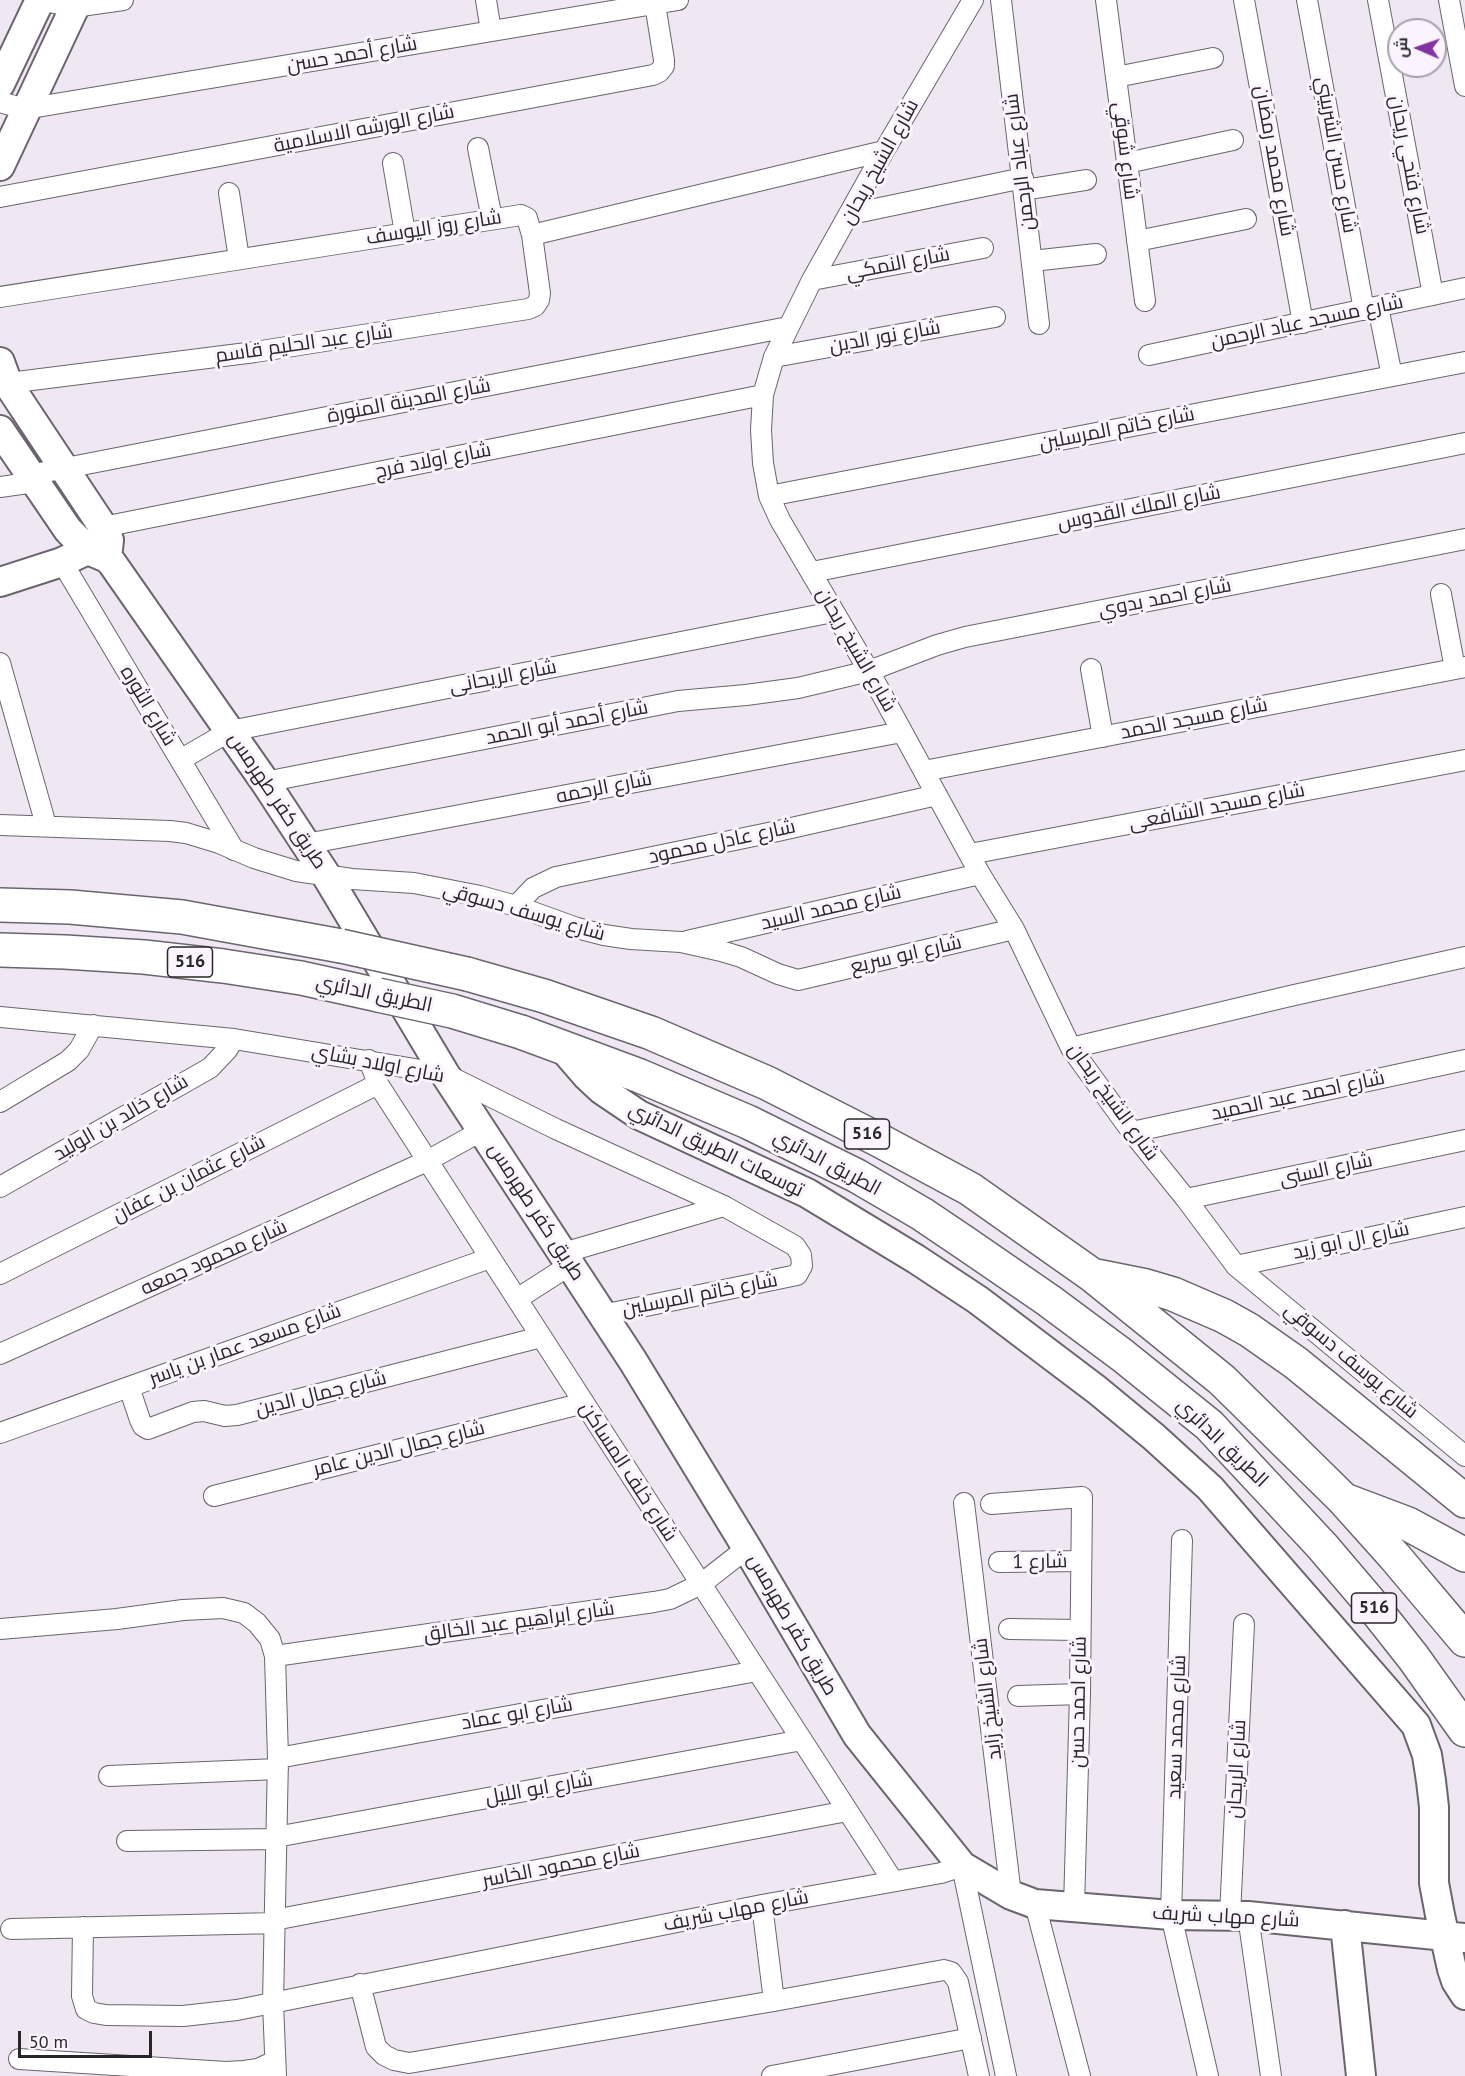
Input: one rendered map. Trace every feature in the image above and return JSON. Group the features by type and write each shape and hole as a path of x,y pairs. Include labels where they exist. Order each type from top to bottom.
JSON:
{"highway":[{"name":"الطريق الدائري","path":"0,905 70,907 182,917 341,946 467,974 544,996 651,1033 767,1083 877,1138 970,1189 1092,1275 1222,1380 1343,1499 1465,1640"},
{"name":"الطريق الدائري","path":"0,950 144,957 223,966 301,978 453,1011 521,1032 640,1076 748,1122 857,1176 922,1214 1066,1314 1122,1355 1209,1425 1368,1600 1413,1657 1465,1730"},
{"path":"1092,1275 1173,1294 1199,1304 1249,1330 1296,1363 1465,1501"},
{"path":"1343,1499 1408,1524 1465,1556"}],"street":[{"path":"0,84 40,0 76,4 123,0"},
{"path":"486,0 491,31"},
{"name":"شارع أحمد حسن","path":"13,106 678,0"},
{"name":"شارع الشيخ ريحان","path":"974,0 884,151 851,214 812,279 774,357 763,395 761,430 763,463 769,496 780,520 869,671 980,874 1014,929 1071,1048 1132,1132 1236,1266"},
{"name":"شارع عباد الرحمن","path":"1001,0 1039,324"},
{"name":"شارع شوقي","path":"1106,0 1145,302"},
{"name":"شارع محمد رمضان","path":"1244,0 1303,322"},
{"name":"شارع حسن الشربيني","path":"1307,0 1371,308 1392,376"},
{"name":"شارع فتحي ريحان","path":"1378,0 1433,295"},
{"path":"1449,0 1465,86"},
{"path":"0,166 13,106 76,4"},
{"name":"شارع الورشه الاسلامية","path":"0,197 653,75 660,72 664,66 655,4"},
{"path":"1116,76 1213,58"},
{"path":"1127,163 1233,140"},
{"path":"478,148 492,219"},
{"name":"شارع روز اليوسف","path":"0,297 521,215 527,218 532,235 884,151"},
{"path":"393,163 405,233"},
{"path":"851,214 1023,184 1086,180"},
{"path":"229,193 239,259"},
{"path":"1137,241 1246,219"},
{"name":"شارع عبد الحليم قاسم","path":"3,377 255,352 528,309 535,306 540,292 532,235"},
{"name":"شارع النمكي","path":"812,279 983,248"},
{"path":"1032,261 1096,254"},
{"name":"شارع مسجد عباد الرحمن","path":"1149,355 1465,288"},
{"name":"شارع نور الدين","path":"774,357 995,317"},
{"name":"شارع المدينة المنورة","path":"0,487 64,469 788,327"},
{"name":"شارع خاتم المرسلين","path":"769,496 1465,362"},
{"name":"طريق كفر طهرمس","path":"3,377 64,469 102,544 326,875 445,1074 602,1315 747,1548 857,1735 962,1866"},
{"name":"شارع اولاد فرج","path":"102,544 763,395"},
{"name":"طريق كفر طهرمس","path":"3,440 68,530 102,544"},
{"name":"شارع الملك القدوس","path":"812,572 1465,443"},
{"name":"شارع احمد بدوي","path":"869,671 937,645 965,637 1465,539"},
{"path":"0,582 62,562 102,544"},
{"name":"شارع الثوره","path":"62,562 234,850"},
{"path":"1441,594 1460,668"},
{"name":"شارع الريحانى","path":"180,760 230,731 833,612"},
{"path":"0,663 46,825"},
{"name":"شارع مسجد الحمد","path":"924,771 1460,668"},
{"path":"1091,669 1103,737"},
{"name":"شارع أحمد أبو الحمد","path":"265,782 678,701 771,692 869,671"},
{"name":"شارع الرحمه","path":"306,844 902,732"},
{"name":"شارع مسجد الشافعى","path":"970,854 1465,760"},
{"name":"شارع عادل محمود","path":"516,906 533,888 556,877 937,795"},
{"name":"شارع يوسف دسوقي","path":"0,825 170,831 203,837 296,871 352,879 425,885 480,896 604,935 681,942 741,957 778,974 798,980"},
{"name":"شارع محمد السيد","path":"681,942 980,874"},
{"name":"شارع ابو سريع","path":"798,980 1014,929"},
{"path":"1071,1048 1465,957"},
{"name":"شارع اولاد بشاي","path":"0,1017 234,1039 445,1074 556,1129 724,1206 795,1246 802,1261 797,1275"},
{"path":"0,1102 68,1060 79,1050 93,1025"},
{"name":"شارع خالد بن الوليد","path":"0,1187 210,1068 221,1058 234,1039"},
{"name":"توسعات الطريق الدائري","path":"561,1046 602,1090 639,1116 807,1193 943,1277 1039,1344 1114,1403 1209,1488 1416,1725 1427,1755 1434,1807 1434,1883 1454,1937 1454,1975 1465,1995"},
{"name":"شارع خلف المساكن","path":"369,1060 378,1084 427,1161 893,1881"},
{"name":"شارع احمد عبد الحميد","path":"1132,1132 1465,1060"},
{"name":"شارع عثمان بن عفان","path":"0,1274 378,1084"},
{"name":"شارع محمود جمعه","path":"0,1354 427,1161 483,1130"},
{"name":"شارع السنى","path":"1186,1199 1465,1140"},
{"path":"517,1299 566,1259 724,1206"},
{"name":"شارع ال ابو زيد","path":"1236,1266 1465,1216"},
{"name":"شارع مسعد عمار بن ياسر","path":"0,1433 490,1258"},
{"name":"شارع يوسف دسوقي","path":"1236,1266 1465,1456"},
{"name":"شارع خاتم المرسلين","path":"602,1315 797,1275"},
{"name":"شارع جمال الدين","path":"129,1387 140,1420 143,1426 148,1428 193,1412 204,1411 225,1416 237,1415 541,1337"},
{"name":"شارع جمال الدين عامر","path":"214,1496 584,1403"},
{"name":"شارع احمد حسن","path":"991,1504 1082,1497 1080,1694 1074,1907"},
{"name":"شارع الشيخ زايد","path":"964,1503 1023,1900 1080,2076"},
{"name":"شارع محمد سعيد","path":"1182,1540 1171,1915 1208,2076"},
{"name":"شارع ابراهيم عبد الخالق","path":"275,1656 670,1599 701,1584 747,1548"},
{"name":"شارع 1","path":"999,1562 1081,1561"},
{"path":"0,1629 223,1608 244,1613 257,1623 270,1639 275,1656 278,1763 273,2003 276,2069 226,2072 19,2060"},
{"name":"شارع الريحان","path":"1244,1624 1239,1916 1272,2076"},
{"path":"1009,1629 1080,1630"},
{"name":"شارع ابو عماد","path":"110,1776 278,1763 757,1671"},
{"path":"1018,1695 1080,1694"},
{"name":"شارع ابو الليل","path":"128,1841 276,1838 802,1740"},
{"name":"شارع محمود الخاسر","path":"11,1929 275,1922 847,1811"},
{"path":"962,1866 1006,2076"},
{"name":"شارع مهاب شريف","path":"83,1927 82,1996 86,2009 106,2015 183,2016 273,2003 762,1905 940,1873 962,1866 1023,1900 1074,1907 1171,1915 1239,1916 1345,1925 1454,1937"},
{"path":"762,1905 774,2001"},
{"path":"1345,1925 1361,2076"},
{"path":"360,1984 375,2046 384,2055 409,2063 944,1970 951,1972 958,1982 979,2076"},
{"path":"772,2076 971,2038"}]}
